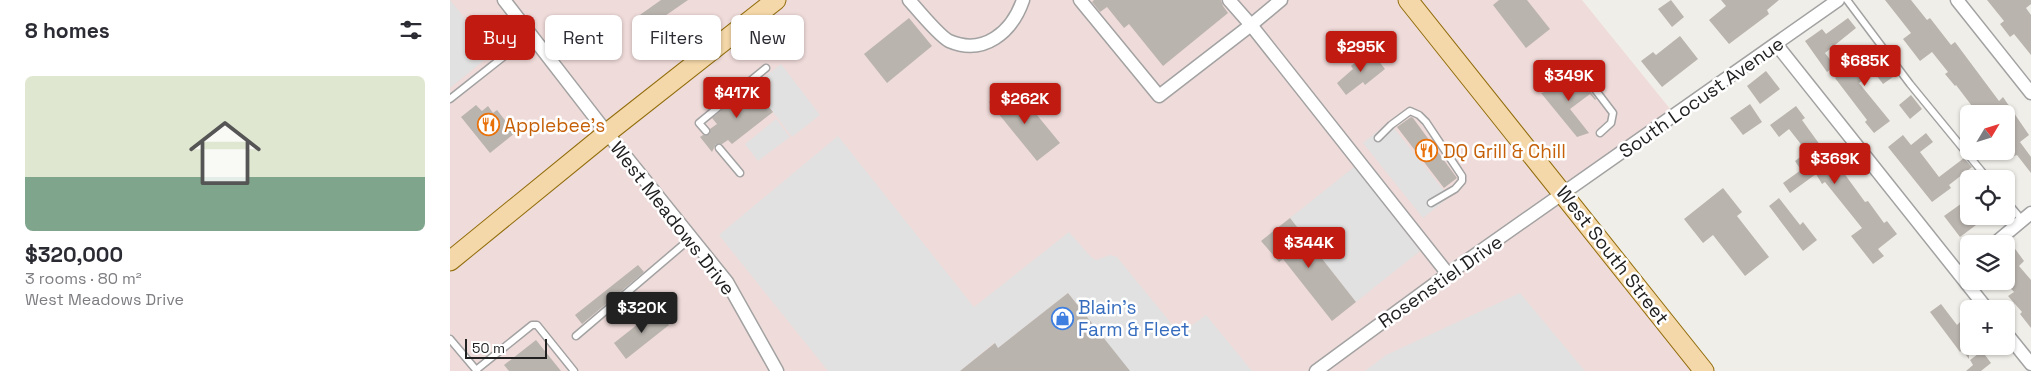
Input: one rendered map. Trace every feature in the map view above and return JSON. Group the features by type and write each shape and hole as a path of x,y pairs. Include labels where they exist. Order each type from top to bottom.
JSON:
{"main road":[{"path":"450,261 607,133 776,0"},
{"name":"West South Street","path":"1408,0 1564,193 1704,371"}],"street":[{"name":"West Meadows Drive","path":"504,0 516,15"},
{"path":"908,0 948,40 967,46 987,44 1000,36 1011,24 1022,0"},
{"path":"1080,0 1159,96 1281,0"},
{"path":"1229,0 1251,25 1448,274"},
{"name":"South Locust Avenue","path":"1564,193 1838,0"},
{"path":"1957,0 2031,93"},
{"name":"West Meadows Drive","path":"535,40 726,282 777,371"},
{"path":"1776,44 1960,264"},
{"name":"Rosenstiel Drive","path":"1316,371 1448,274 1564,193"},
{"path":"2005,235 2026,217"},
{"path":"2015,344 2031,364"}],"lane":[{"path":"1847,0 1910,84 1981,170"},
{"path":"450,99 499,60"},
{"path":"1551,80 1568,66 1573,64 1577,66 1612,113 1611,123 1600,133"},
{"path":"706,131 699,123 766,68"},
{"path":"1378,138 1391,125 1410,111 1420,115 1426,122 1462,176 1462,181 1455,189 1431,203"},
{"path":"719,148 740,173"},
{"path":"2015,208 2026,217"},
{"path":"576,336 691,238"},
{"path":"450,338 476,370 532,325 537,325 574,371"}],"shaded area":[{"path":"450,0 1582,0 1675,115 1564,193 1704,371 450,371"},
{"path":"450,0 465,18 465,60 484,60 450,88"},
{"path":"781,64 820,115 792,137 753,86"},
{"path":"776,119 790,137 758,161 745,144"},
{"path":"1389,122 1449,197 1423,218 1363,143"},
{"path":"838,136 974,307 1069,232 1091,257 1096,260 1110,255 1117,257 1175,328 1188,328 1206,315 1252,371 1129,371 1068,293 998,348 994,343 960,371 828,371 719,235"},
{"path":"1354,167 1420,251 1356,302 1290,218"},
{"path":"1520,293 1585,371 1365,371 1386,355"}],"building":[{"path":"661,0 688,0 666,15 640,15"},
{"path":"1094,0 1221,0 1228,13 1163,66 1129,24 1124,28 1107,7 1100,12 1092,2"},
{"path":"1499,0 1527,0 1550,29 1526,48 1493,5"},
{"path":"1671,0 1684,17 1672,27 1658,9"},
{"path":"1721,0 1779,0 1767,10 1769,14 1729,44 1709,20 1726,6"},
{"path":"1885,0 1911,0 1927,20 1930,18 1951,45 1955,42 1999,101 2003,97 2008,105 1971,105 1945,74 1948,72 1932,52 1920,61 1903,39 1911,33"},
{"path":"1987,0 2031,0 2031,4 2026,8 2031,15 2031,55 2014,34 2010,37 2000,24 2004,21"},
{"path":"909,18 932,46 887,83 864,54"},
{"path":"1848,18 1856,28 1825,53 1835,66 1827,72 1805,41 1822,29 1826,34"},
{"path":"1680,36 1698,59 1662,87 1641,61 1653,52 1656,55"},
{"path":"1866,46 1884,70 1886,68 1893,77 1883,84 1874,72 1859,83 1890,121 1874,133 1865,122 1867,120 1835,78 1858,60 1854,55"},
{"path":"1370,50 1385,69 1365,85 1363,82 1346,95 1337,83 1353,69 1351,66"},
{"path":"1574,71 1596,99 1590,94 1570,109 1589,133 1577,137 1541,93 1565,87 1561,81"},
{"path":"1766,71 1780,89 1760,104 1747,86"},
{"path":"752,86 773,112 732,144 728,140 722,144 716,144 712,152 700,137 710,134 710,129 717,124 712,118"},
{"path":"1006,88 1026,113 1032,109 1060,143 1037,161 989,102"},
{"path":"1911,95 1922,109 1910,119 1899,105"},
{"path":"1750,104 1762,122 1743,135 1730,118"},
{"name":"Applebee's","path":"476,105 482,111 488,106 493,113 497,110 515,133 490,153 461,117"},
{"path":"1796,106 1805,118 1802,120 1828,156 1830,154 1865,202 1868,201 1884,223 1887,221 1897,234 1878,249 1884,256 1873,264 1851,236 1862,228 1825,182 1822,184 1816,174 1790,193 1783,183 1801,170 1795,161 1807,152 1789,129 1779,137 1770,125"},
{"path":"2015,115 2029,135 2020,142 2031,157 2031,173 2017,155 2015,156"},
{"name":"DQ Grill & Chill","path":"1411,117 1457,178 1444,188 1397,127"},
{"path":"1926,133 1933,142 1920,152 1939,177 1961,160 1966,160 1972,167 1968,170 1960,170 1960,176 1949,185 1951,188 1932,202 1888,147 1903,135 1911,145"},
{"path":"1723,188 1742,212 1737,216 1769,257 1745,276 1713,235 1703,243 1684,219"},
{"path":"1779,198 1800,225 1803,222 1817,240 1803,251 1769,206"},
{"path":"1960,204 1960,225 1976,225 1960,235 1960,237 1944,216"},
{"path":"1290,218 1356,302 1332,321 1283,259 1279,262 1261,241"},
{"path":"2015,249 2024,261 2019,266 2031,280 2031,328 2020,314 2022,312 2015,304 2015,300 2012,300 2008,296 2014,292 2012,290 2015,290"},
{"path":"638,265 644,272 582,324 575,315"},
{"name":"Blain's Farm & Fleet","path":"1068,293 1130,371 960,371 995,343 998,348"},
{"path":"1941,304 1957,325 1960,322 1960,352 1930,312"},
{"path":"657,309 669,325 626,359 614,343"},
{"path":"536,340 561,371 509,371 504,365"},
{"path":"1977,355 1985,355 1991,363 1981,371 1966,371 1973,365 1970,360"}],"place":[{"name":"Applebee's","path":"488,125"},
{"name":"DQ Grill & Chill","path":"1427,151"},
{"name":"Blain's Farm & Fleet","path":"1062,318"}]}
